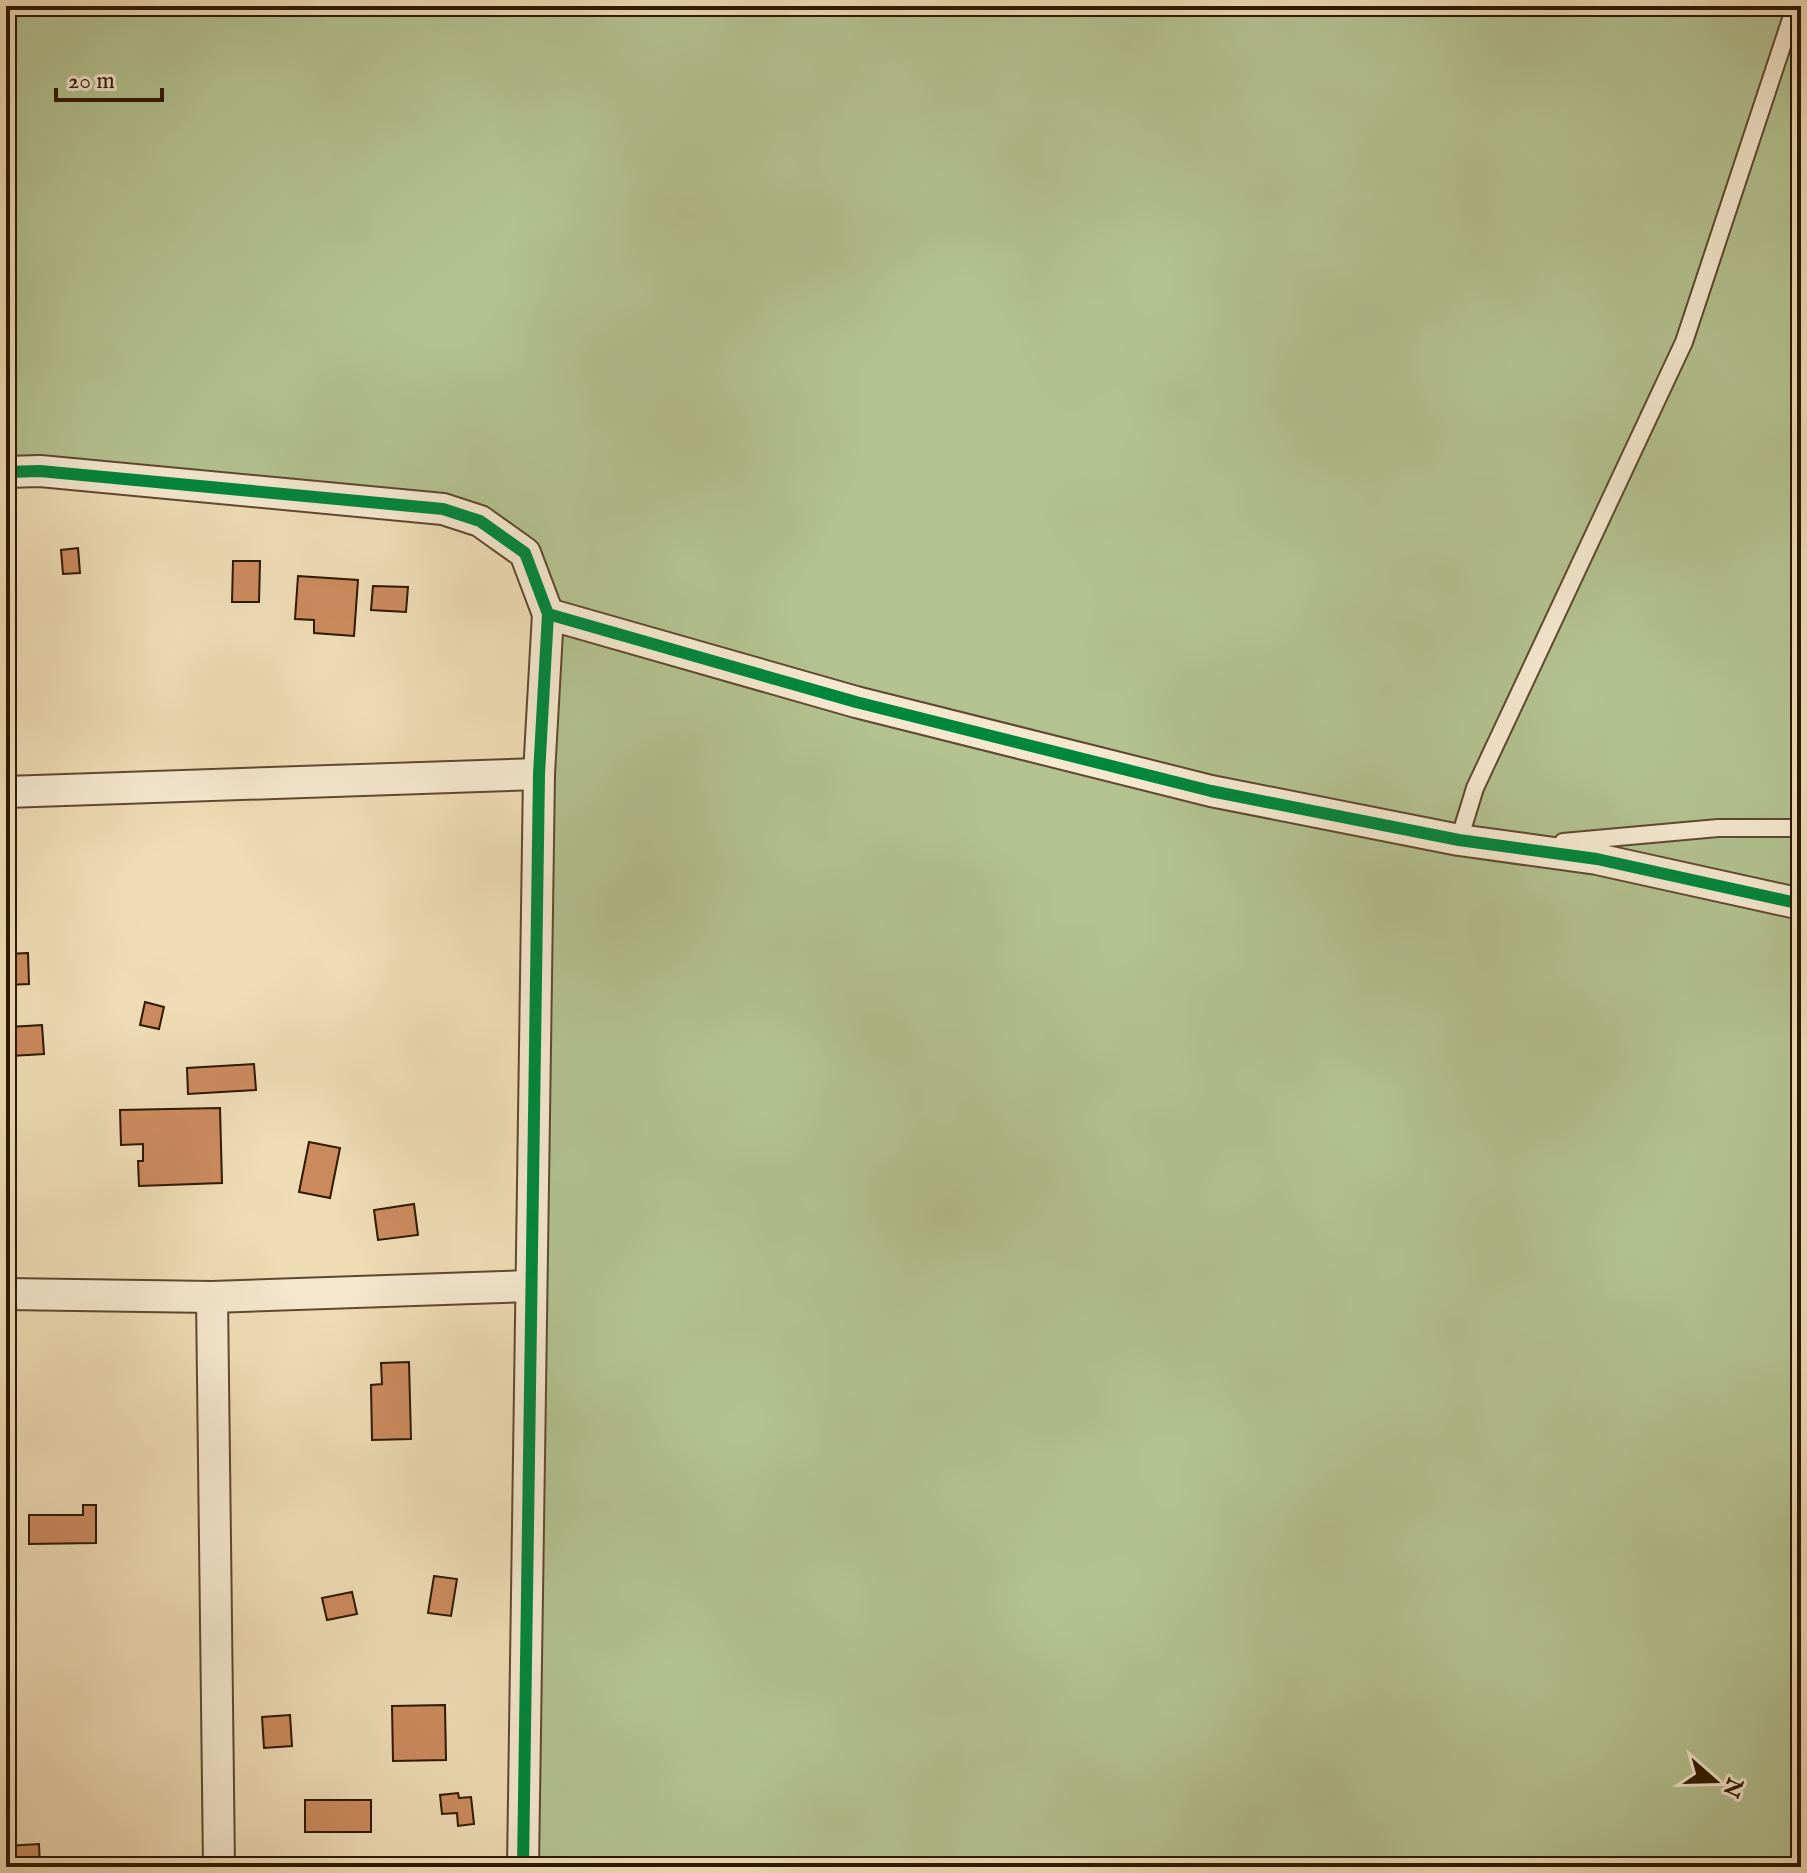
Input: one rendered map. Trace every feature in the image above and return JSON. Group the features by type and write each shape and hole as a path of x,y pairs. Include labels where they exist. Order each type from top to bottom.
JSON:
{"street":[{"path":"6,459 40,471"},
{"path":"6,472 40,471 443,509 480,521 525,553 548,614 539,774 523,1867"},
{"path":"548,614 856,702 1195,788 1459,840 1597,859 1801,904"},
{"path":"6,792 539,774"},
{"path":"6,1294 212,1297 531,1286"},
{"path":"212,1297 219,1867"}],"lane":[{"path":"1801,8 1792,16 1684,342 1475,788 1459,840 1580,842 1718,828 1801,828"}],"green space":[{"path":"6,6 1801,6 1801,1867 523,1867 548,614 525,553 480,521 6,472"}],"building":[{"path":"78,548 80,573 63,574 61,550"},
{"path":"233,561 260,561 259,602 232,602"},
{"path":"298,576 358,580 354,636 314,633 314,620 295,619"},
{"path":"373,586 408,587 406,612 371,610"},
{"path":"6,600 15,600 14,719 6,719"},
{"path":"28,953 29,984 6,985 6,954"},
{"path":"145,1002 164,1007 159,1029 140,1025"},
{"path":"42,1025 44,1054 11,1056 9,1027"},
{"path":"254,1064 256,1090 188,1094 187,1068"},
{"path":"220,1108 222,1183 139,1186 138,1161 143,1161 143,1144 121,1145 120,1110"},
{"path":"309,1142 340,1148 330,1198 299,1192"},
{"path":"414,1204 418,1235 378,1240 374,1210"},
{"path":"409,1362 411,1439 372,1440 371,1385 382,1384 381,1363"},
{"path":"83,1505 96,1505 96,1543 29,1544 29,1515 83,1515"},
{"path":"434,1576 457,1579 451,1616 428,1613"},
{"path":"352,1592 357,1614 327,1620 322,1598"},
{"path":"445,1705 446,1760 393,1761 392,1706"},
{"path":"290,1715 292,1746 264,1748 262,1717"},
{"path":"458,1793 459,1798 471,1797 474,1824 458,1826 457,1813 442,1814 440,1795"},
{"path":"305,1800 371,1800 371,1832 305,1832"},
{"path":"39,1844 40,1867 6,1867 6,1846"},
{"path":"411,1860 411,1867 364,1867 364,1861"}],"cycle path":[{"path":"6,472 40,471 443,509 480,521 525,553 548,614 539,774 523,1867"},
{"path":"548,614 856,702 1211,791 1459,840 1597,859 1801,904"}]}
